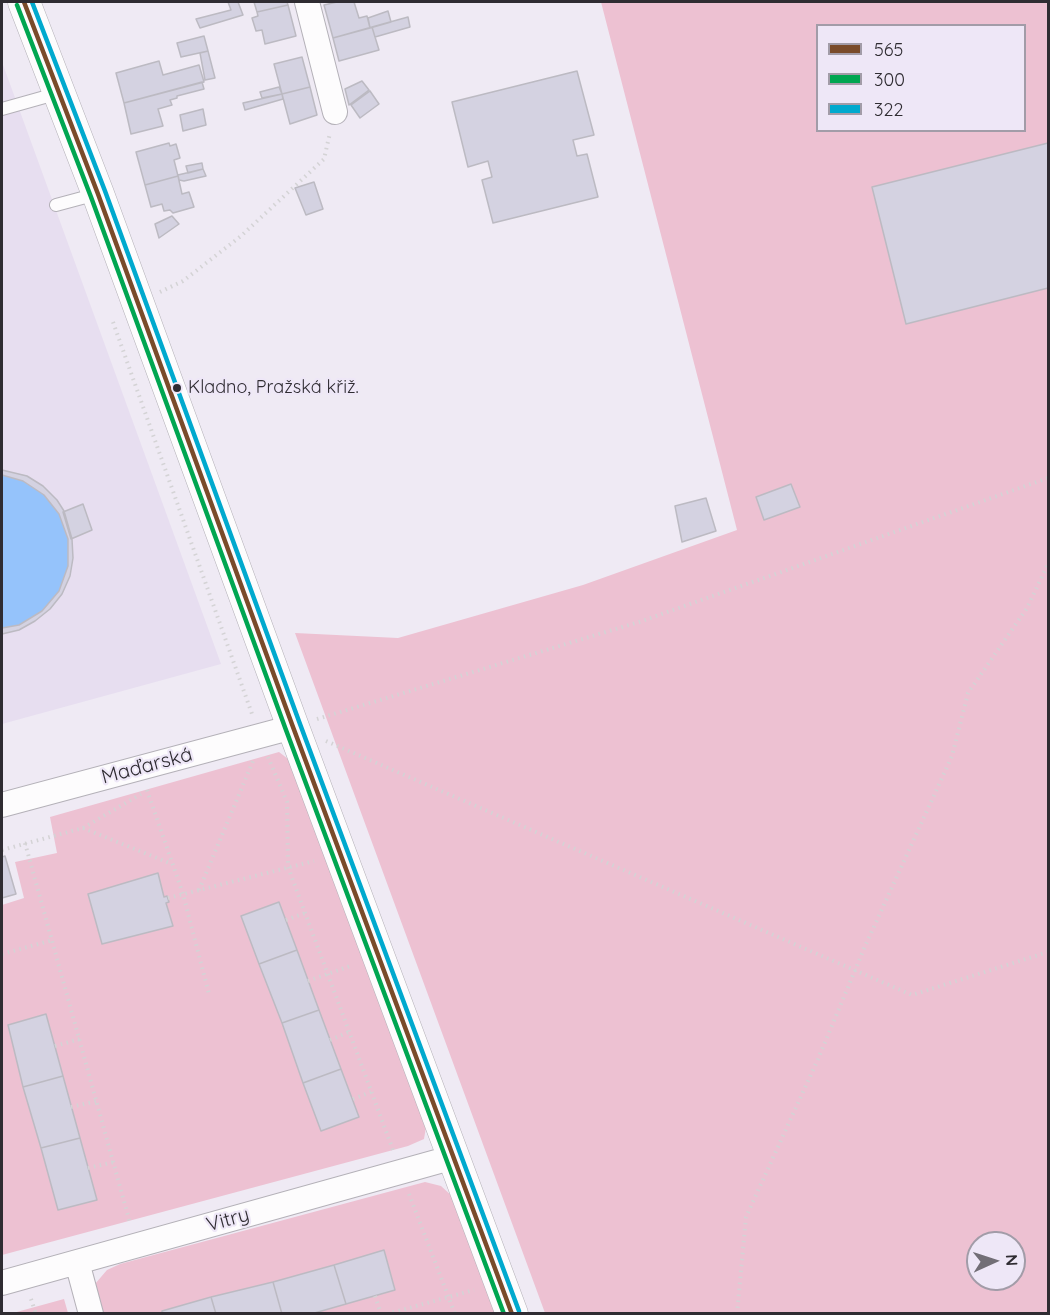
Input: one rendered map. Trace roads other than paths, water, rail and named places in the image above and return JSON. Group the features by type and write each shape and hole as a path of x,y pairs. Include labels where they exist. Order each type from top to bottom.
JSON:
{"street":[{"path":"24,2 98,194 124,307 293,727 512,1314"},
{"path":"307,2 335,112"},
{"name":"Maďarská","path":"2,805 293,727"},
{"name":"Vitry","path":"2,1283 454,1158"},
{"path":"77,1262 91,1314"}],"lane":[{"path":"2,109 60,93"},
{"path":"56,205 98,194"}],"water":[{"path":"2,475 23,481 44,495 59,514 68,539 68,566 59,591 42,611 19,625 2,628"}],"place":[{"name":"Kladno, Pražská křiž.","path":"177,388"}]}
